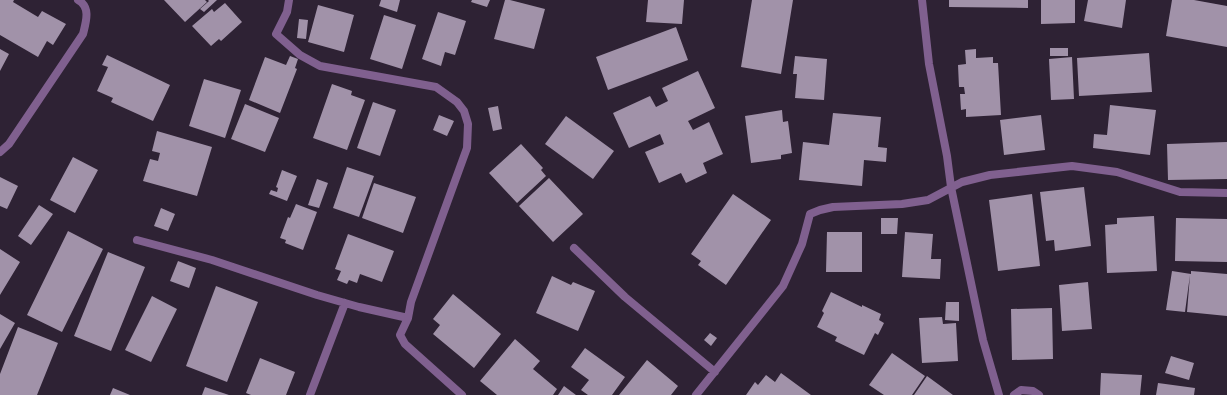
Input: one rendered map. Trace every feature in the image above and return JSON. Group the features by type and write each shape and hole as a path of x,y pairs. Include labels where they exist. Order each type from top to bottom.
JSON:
{"street":[{"path":"0,152 9,144 83,34 87,10 82,2 78,0"},
{"path":"289,0 287,12 276,34 300,54 320,66 436,87 457,102 464,112 468,124 467,148 411,302 408,318 400,336 405,344 462,395"},
{"path":"922,0 930,64 947,156 951,187 983,340 999,395"},
{"path":"696,395 783,286 802,244 810,214 820,210 902,204 928,200 962,182 990,175 1072,166 1117,172 1180,192 1227,193"},
{"path":"137,240 212,260 345,303 408,318"},
{"path":"574,248 625,297 715,372"},
{"path":"310,395 345,303"},
{"path":"1014,395 1021,390 1033,391 1039,395"}],"building":[{"path":"0,0 14,0 13,2 38,17 42,11 66,24 53,45 47,41 38,57 0,35"},
{"path":"164,0 205,0 207,2 185,22"},
{"path":"208,0 217,0 204,12 200,9 209,1"},
{"path":"381,0 400,0 397,12 379,6"},
{"path":"472,0 490,0 487,7 471,2"},
{"path":"505,0 545,9 534,49 494,39"},
{"path":"648,0 684,0 682,24 646,22"},
{"path":"752,0 793,0 781,74 741,67"},
{"path":"949,0 1028,0 1028,8 949,7"},
{"path":"1041,0 1075,0 1075,23 1041,24"},
{"path":"1088,0 1126,0 1122,28 1084,21"},
{"path":"1172,0 1194,0 1227,6 1227,47 1166,36"},
{"path":"225,3 242,22 221,41 219,39 211,46 192,26 212,9 214,12"},
{"path":"318,5 354,15 344,52 308,42"},
{"path":"438,12 466,21 455,55 445,52 441,66 422,59"},
{"path":"384,15 416,25 402,69 370,59"},
{"path":"299,19 308,20 306,39 297,38"},
{"path":"676,27 688,60 608,90 596,57"},
{"path":"1050,48 1068,48 1068,56 1050,56"},
{"path":"0,49 9,54 0,71"},
{"path":"976,49 976,58 993,57 993,63 998,63 1001,115 966,117 966,109 961,110 960,94 965,94 964,87 959,87 958,65 966,64 965,50"},
{"path":"1149,53 1152,92 1079,96 1077,58"},
{"path":"107,55 170,85 153,121 111,102 113,98 97,91 108,67 102,65"},
{"path":"290,56 298,59 295,68 297,69 280,113 249,100 265,57 286,65"},
{"path":"795,56 827,59 824,100 795,98 797,74 793,74"},
{"path":"1072,57 1074,99 1051,100 1049,59"},
{"path":"698,71 715,108 688,121 693,130 709,122 723,154 703,163 707,173 686,183 681,173 659,183 645,152 664,144 660,134 629,148 613,113 650,96 656,107 668,101 662,88"},
{"path":"204,79 241,90 225,138 189,126"},
{"path":"332,84 352,91 351,95 365,100 347,150 313,138"},
{"path":"373,102 396,110 380,156 357,148"},
{"path":"245,104 279,118 265,152 231,139"},
{"path":"1110,105 1156,110 1150,155 1093,148 1094,134 1107,135"},
{"path":"498,106 502,129 493,131 488,108"},
{"path":"782,110 783,122 788,121 792,153 781,155 781,159 751,163 745,116"},
{"path":"833,113 881,117 878,147 887,148 886,162 864,160 862,186 799,180 803,142 829,145"},
{"path":"439,115 454,121 447,136 433,130"},
{"path":"1041,115 1045,150 1004,155 1000,120"},
{"path":"566,116 614,151 593,179 545,144"},
{"path":"157,131 212,147 197,196 143,181 150,159 158,161 160,153 152,151"},
{"path":"1227,142 1227,179 1168,180 1167,144"},
{"path":"521,144 543,168 541,170 546,176 517,203 489,173"},
{"path":"73,157 98,170 75,213 50,200"},
{"path":"347,167 374,176 359,217 333,208"},
{"path":"282,170 297,176 287,201 269,194 271,190 277,192 278,188 276,187"},
{"path":"0,177 18,186 7,209 0,206"},
{"path":"549,178 583,214 553,242 519,206"},
{"path":"317,179 328,183 319,208 308,205"},
{"path":"374,183 416,197 403,233 362,218"},
{"path":"1084,187 1091,246 1055,251 1054,240 1046,241 1040,192"},
{"path":"733,194 771,220 726,285 698,265 701,261 691,254"},
{"path":"1032,194 1040,266 998,271 989,200"},
{"path":"296,204 317,212 303,250 285,243 286,240 280,238 288,217 290,218"},
{"path":"39,205 53,214 31,245 18,236"},
{"path":"161,208 175,214 168,231 154,226"},
{"path":"1154,216 1157,271 1107,273 1105,225 1117,224 1117,218"},
{"path":"881,218 898,218 897,234 881,234"},
{"path":"1176,218 1227,219 1227,262 1175,261"},
{"path":"68,231 103,249 62,332 27,315"},
{"path":"827,232 862,232 862,272 826,272"},
{"path":"905,232 933,234 931,259 941,259 940,279 902,277"},
{"path":"348,234 394,251 382,282 360,274 357,283 349,280 347,284 337,280 341,271 335,269"},
{"path":"0,249 20,262 0,295"},
{"path":"108,252 145,267 111,351 74,336"},
{"path":"178,261 196,268 189,288 170,281"},
{"path":"1172,271 1191,274 1191,271 1227,274 1227,316 1187,312 1190,275 1185,312 1166,310"},
{"path":"552,276 571,285 573,282 595,291 578,331 536,313"},
{"path":"1088,282 1092,329 1062,331 1059,285"},
{"path":"216,286 258,302 227,382 186,366"},
{"path":"831,292 862,307 862,305 881,314 879,320 884,323 878,335 875,333 864,355 835,341 837,337 817,327 824,313 822,311"},
{"path":"453,294 501,334 474,368 433,334 440,325 433,319"},
{"path":"152,296 177,309 151,362 125,350"},
{"path":"946,302 959,302 959,321 945,320"},
{"path":"1052,308 1053,359 1012,360 1011,309"},
{"path":"0,314 15,323 0,349"},
{"path":"942,317 943,324 956,323 958,361 922,363 919,318"},
{"path":"18,327 58,343 37,395 0,395 0,374"},
{"path":"710,333 717,338 711,346 704,340"},
{"path":"515,339 540,361 533,369 557,389 553,395 497,395 480,381"},
{"path":"585,348 625,377 612,395 588,395 581,390 589,380 571,367"},
{"path":"892,353 925,376 912,395 884,395 869,385"},
{"path":"1171,356 1194,363 1189,380 1165,373"},
{"path":"260,358 295,372 286,395 251,395 246,393"},
{"path":"647,360 678,386 671,395 619,395"},
{"path":"781,373 811,395 746,395 755,382 758,385 766,375 775,382"},
{"path":"1101,373 1142,375 1140,395 1100,395"},
{"path":"927,376 953,395 914,395"},
{"path":"1158,383 1195,388 1194,395 1156,395"},
{"path":"564,386 576,395 558,395"},
{"path":"205,387 229,395 202,395"},
{"path":"113,388 130,395 110,395"}]}
